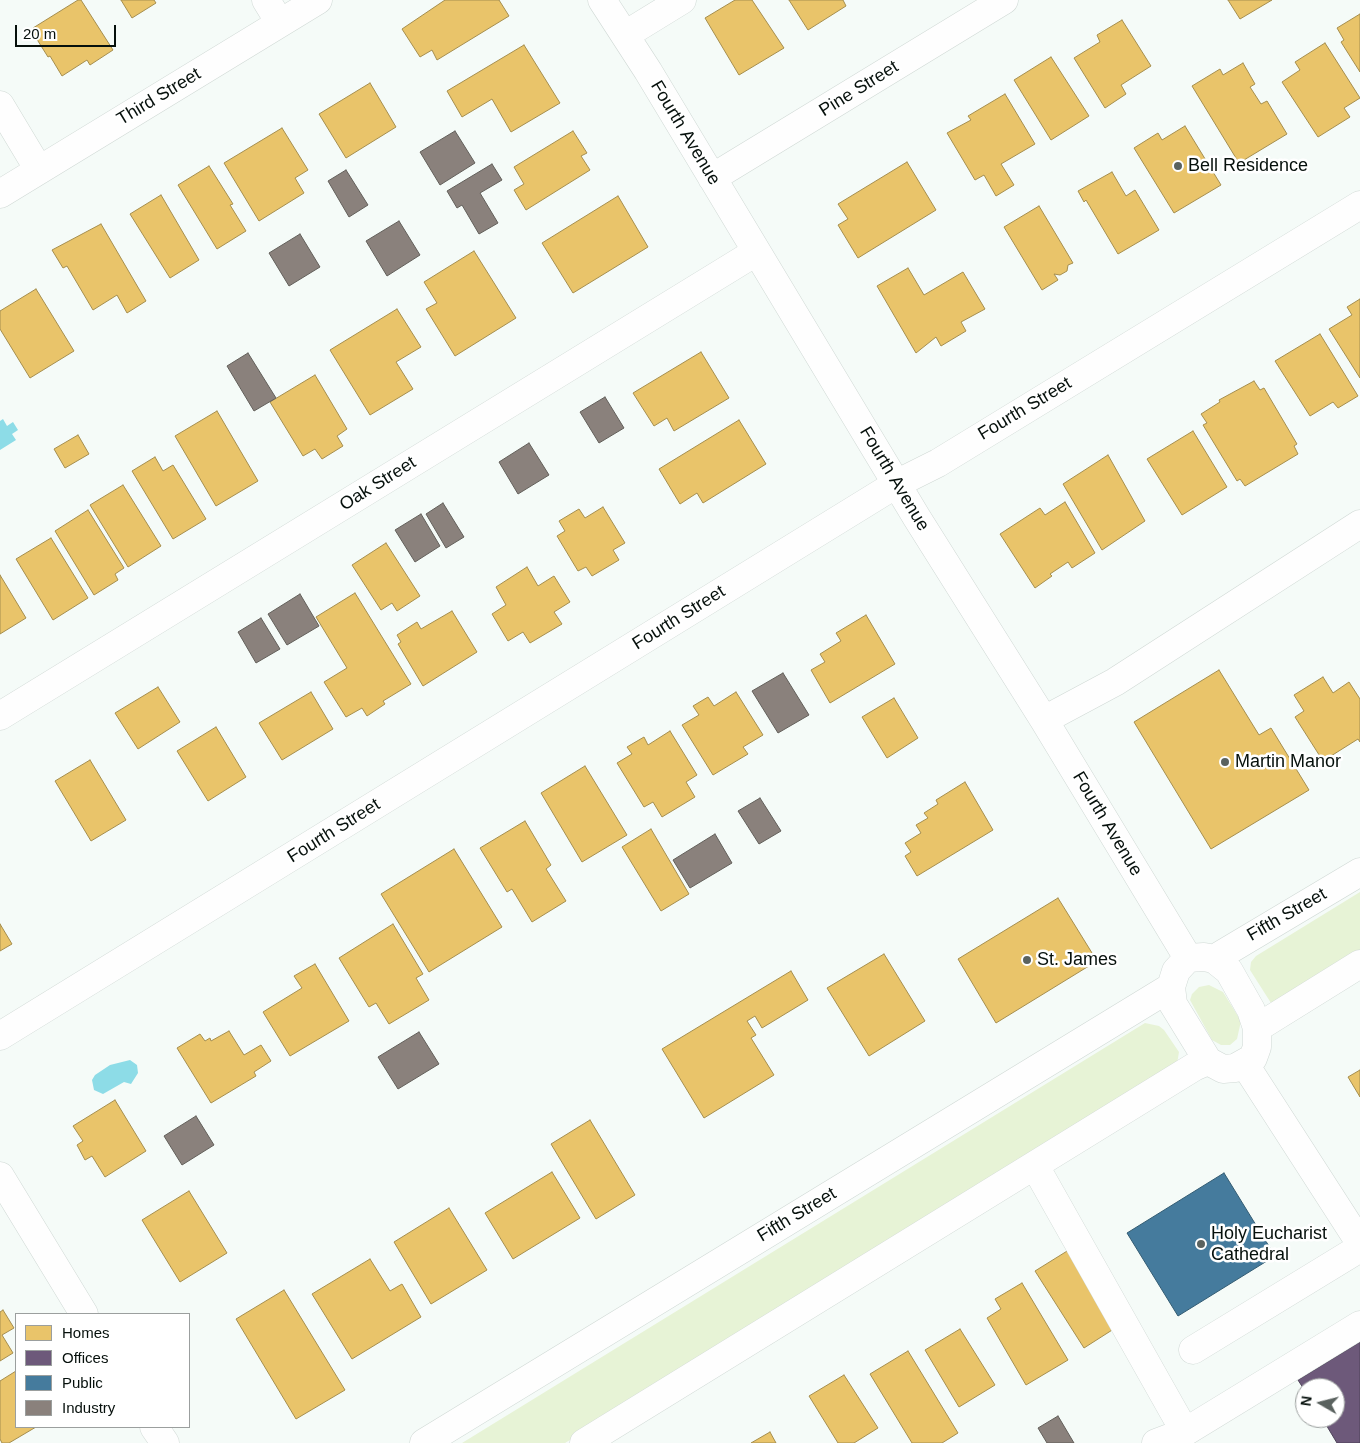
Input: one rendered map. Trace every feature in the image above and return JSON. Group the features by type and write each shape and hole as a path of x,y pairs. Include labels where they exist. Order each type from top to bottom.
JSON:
{"street":[{"path":"266,0 280,23"},
{"name":"Third Street","path":"0,194 318,0"},
{"name":"Fourth Avenue","path":"602,0 1044,720 1201,958"},
{"path":"625,35 682,0"},
{"name":"Pine Street","path":"712,178 1004,0"},
{"path":"0,105 39,170"},
{"name":"Fourth Street","path":"0,1036 898,483 938,463 1360,205"},
{"name":"Oak Street","path":"0,716 756,252"},
{"path":"1044,720 1115,682 1360,524"},
{"name":"Fifth Street","path":"1201,958 1360,872"},
{"path":"1201,958 1229,971 1251,1010 1257,1028 1253,1058 1235,1068 1223,1069 1208,1061 1173,1004 1171,987 1176,971 1201,958"},
{"path":"1257,1028 1360,964"},
{"name":"Fifth Street","path":"424,1443 1171,987"},
{"path":"584,1443 1194,1067 1208,1061"},
{"path":"1244,1063 1360,1243"},
{"path":"1035,1166 1185,1432"},
{"path":"0,1176 83,1313"},
{"path":"1193,1350 1360,1248"},
{"path":"1156,1443 1185,1432 1360,1325"},
{"path":"155,1428 164,1443"}],"green space":[{"path":"1360,892 1360,957 1279,1005 1271,1003 1250,970 1251,962 1256,956"},
{"path":"1209,985 1223,992 1241,1021 1237,1039 1230,1045 1221,1045 1212,1040 1190,1000 1192,994 1199,987"},
{"path":"1145,1023 1159,1026 1164,1030 1179,1052 1177,1064 1172,1071 565,1443 462,1443"}],"water":[{"path":"3,419 7,426 13,422 18,430 12,434 16,440 0,450 0,421"},
{"path":"130,1060 137,1065 138,1073 131,1084 124,1082 103,1094 94,1090 92,1080 95,1075 110,1065"}],"building: Homes":[{"path":"78,0 81,0 113,50 90,65 87,60 62,76 33,33 36,32 33,28"},
{"path":"121,0 154,0 156,3 132,18"},
{"path":"445,0 499,0 509,16 437,60 432,50 420,57 402,29"},
{"path":"735,0 752,0 784,48 739,75 705,18"},
{"path":"789,0 843,0 846,6 808,30"},
{"path":"1228,0 1272,0 1240,19"},
{"path":"1360,14 1360,72 1341,42 1344,40 1337,28"},
{"path":"1122,20 1151,66 1121,85 1126,94 1105,108 1074,58 1100,42 1097,35"},
{"path":"1325,43 1360,98 1344,108 1350,117 1318,137 1282,82 1300,70 1295,62"},
{"path":"524,45 560,103 511,132 492,99 462,117 447,91"},
{"path":"1051,57 1089,116 1051,140 1014,80"},
{"path":"1243,63 1255,84 1250,87 1261,104 1267,101 1287,134 1239,163 1192,86 1220,69 1223,75"},
{"path":"370,83 396,127 346,158 319,114"},
{"path":"1005,94 1035,144 1001,164 1014,185 996,196 984,175 975,180 947,133 971,120 968,116"},
{"name":"Bell Residence","path":"1185,126 1221,185 1174,213 1134,148 1158,133 1162,140"},
{"path":"282,128 308,170 295,178 304,193 259,221 224,163"},
{"path":"573,131 587,153 581,156 590,170 526,210 514,190 524,184 514,167"},
{"path":"907,162 936,210 858,258 838,225 848,219 838,204"},
{"path":"209,166 233,204 230,205 246,231 217,249 178,185"},
{"path":"1112,172 1126,196 1135,190 1159,230 1118,254 1086,200 1084,202 1078,191"},
{"path":"161,195 199,260 170,278 130,214"},
{"path":"618,196 648,247 573,293 542,243"},
{"path":"1039,206 1073,263 1068,265 1067,271 1060,275 1054,274 1058,280 1042,290 1004,227"},
{"path":"101,224 146,301 127,313 117,295 93,310 67,266 63,268 52,250"},
{"path":"474,251 516,318 455,356 426,309 437,303 424,282"},
{"path":"908,268 924,295 963,272 985,309 961,322 966,331 941,346 936,337 916,353 877,286"},
{"path":"36,289 74,351 30,378 0,329 0,311"},
{"path":"1360,299 1360,378 1329,329 1352,315 1347,307"},
{"path":"397,309 421,347 396,362 413,389 370,415 330,350"},
{"path":"1320,334 1358,396 1338,408 1333,402 1310,416 1275,361"},
{"path":"701,352 729,398 674,431 667,418 654,426 633,393"},
{"path":"315,375 347,429 337,436 343,446 322,459 315,449 303,456 270,402"},
{"path":"1254,381 1260,390 1264,388 1297,444 1294,446 1298,454 1245,486 1240,479 1237,481 1203,425 1207,423 1201,414 1220,402 1219,400"},
{"path":"217,411 258,481 216,506 175,436"},
{"path":"739,420 766,464 703,503 697,493 680,504 659,469"},
{"path":"1193,431 1227,487 1182,515 1147,459"},
{"path":"78,435 89,454 65,468 54,449"},
{"path":"1108,455 1145,521 1102,550 1063,484"},
{"path":"155,457 163,471 173,465 206,519 173,539 132,471"},
{"path":"123,485 161,546 128,567 90,505"},
{"path":"1065,502 1095,553 1072,568 1068,562 1050,574 1052,576 1035,588 1000,534 1040,508 1045,515"},
{"path":"603,507 625,543 613,550 619,560 592,576 586,567 578,571 557,536 565,531 559,521 579,509 585,518"},
{"path":"88,510 124,568 115,574 118,580 94,595 55,531"},
{"path":"51,538 88,598 53,620 16,559"},
{"path":"386,543 420,596 397,611 392,603 381,610 352,565"},
{"path":"527,567 538,586 554,576 570,602 554,612 562,624 530,643 523,632 508,641 492,614 506,605 496,587"},
{"path":"0,575 26,618 0,634"},
{"path":"355,593 411,684 383,701 385,704 367,716 362,708 346,717 324,682 347,668 316,617"},
{"path":"452,611 477,652 423,686 398,644 401,642 397,635 417,622 421,629"},
{"path":"866,615 895,664 830,703 811,670 825,662 820,654 841,641 836,633"},
{"name":"Martin Manor","path":"1219,670 1259,735 1271,728 1309,790 1211,849 1134,722"},
{"path":"1323,677 1333,693 1349,682 1360,699 1360,742 1358,739 1323,761 1295,717 1304,711 1294,695"},
{"path":"158,687 180,722 138,749 115,713"},
{"path":"311,692 333,729 282,760 259,723"},
{"path":"736,692 763,735 743,747 748,754 713,775 682,725 699,715 693,706 708,697 714,706"},
{"path":"894,698 918,738 887,758 862,717"},
{"path":"216,727 246,777 208,801 177,751"},
{"path":"670,731 697,775 686,782 695,797 662,817 653,802 644,807 617,763 632,754 627,747 644,737 648,745"},
{"path":"90,760 126,820 91,841 55,781"},
{"path":"585,766 627,835 582,862 541,793"},
{"path":"965,782 993,830 917,876 905,856 911,852 905,843 921,833 916,825 928,818 924,813 938,804 936,800"},
{"path":"525,821 551,865 546,869 566,901 532,922 512,889 507,892 480,848"},
{"path":"651,829 689,894 661,911 622,847"},
{"path":"454,849 502,927 429,972 381,894"},
{"name":"St. James","path":"1058,898 1097,961 996,1023 958,959"},
{"path":"0,924 12,944 0,951"},
{"path":"393,924 423,974 416,978 429,1000 389,1024 376,1003 369,1007 339,958"},
{"path":"884,954 925,1021 869,1056 827,988"},
{"path":"315,964 349,1021 290,1056 263,1012 302,988 294,976"},
{"path":"791,971 808,1000 762,1028 755,1016 747,1021 756,1035 751,1038 774,1075 704,1118 662,1049"},
{"path":"229,1031 244,1055 261,1045 271,1061 254,1072 256,1076 211,1103 177,1048 200,1034 205,1041 210,1038 211,1041"},
{"path":"1360,1070 1360,1097 1348,1077"},
{"path":"115,1100 146,1151 105,1177 92,1156 85,1160 77,1145 83,1141 73,1126"},
{"path":"590,1120 635,1195 596,1219 551,1144"},
{"path":"552,1172 580,1218 513,1259 485,1213"},
{"path":"189,1191 227,1253 180,1282 142,1220"},
{"path":"449,1208 487,1270 431,1304 394,1242"},
{"path":"1072,1248 1120,1325 1084,1348 1035,1271"},
{"path":"370,1259 390,1291 402,1284 421,1317 352,1359 312,1294"},
{"path":"1022,1283 1068,1360 1026,1385 987,1318 1001,1309 995,1299"},
{"path":"284,1290 345,1390 296,1419 236,1319"},
{"path":"3,1310 14,1328 2,1335 13,1353 0,1361 0,1312"},
{"path":"960,1329 995,1385 959,1407 925,1350"},
{"path":"908,1351 958,1433 942,1443 912,1443 870,1374"},
{"path":"15,1372 15,1428 34,1428 9,1443 2,1443 0,1439 0,1381"},
{"path":"844,1375 878,1428 854,1443 838,1443 809,1396"},
{"path":"770,1432 776,1443 751,1443"}],"building: Offices":[{"path":"1360,1342 1360,1443 1337,1443 1328,1428 1345,1428 1345,1378 1301,1378"}],"building: Public":[{"name":"Holy Eucharist Cathedral","path":"1224,1173 1275,1256 1178,1316 1127,1233"}],"building: Industry":[{"path":"455,131 475,163 440,185 420,152"},
{"path":"492,164 502,180 480,193 498,223 479,234 462,205 457,208 447,191"},
{"path":"346,170 368,205 349,217 328,181"},
{"path":"399,221 420,255 387,276 366,241"},
{"path":"300,234 320,267 289,286 269,253"},
{"path":"248,353 276,398 254,411 227,366"},
{"path":"605,397 624,428 599,443 580,412"},
{"path":"529,443 549,475 518,494 499,462"},
{"path":"443,503 464,537 446,548 426,514"},
{"path":"421,514 440,546 415,562 395,530"},
{"path":"300,594 319,626 287,645 268,614"},
{"path":"261,618 280,649 256,663 238,632"},
{"path":"783,673 809,715 778,733 752,691"},
{"path":"760,798 781,831 759,844 738,811"},
{"path":"715,834 732,863 690,888 673,860"},
{"path":"419,1032 439,1064 398,1089 378,1057"},
{"path":"196,1116 214,1145 182,1165 164,1136"},
{"path":"1058,1416 1074,1443 1047,1443 1038,1428"}],"place":[{"name":"Bell Residence","path":"1178,166"},
{"name":"Martin Manor","path":"1225,762"},
{"name":"St. James","path":"1027,960"},
{"name":"Holy Eucharist Cathedral","path":"1201,1244"}]}
